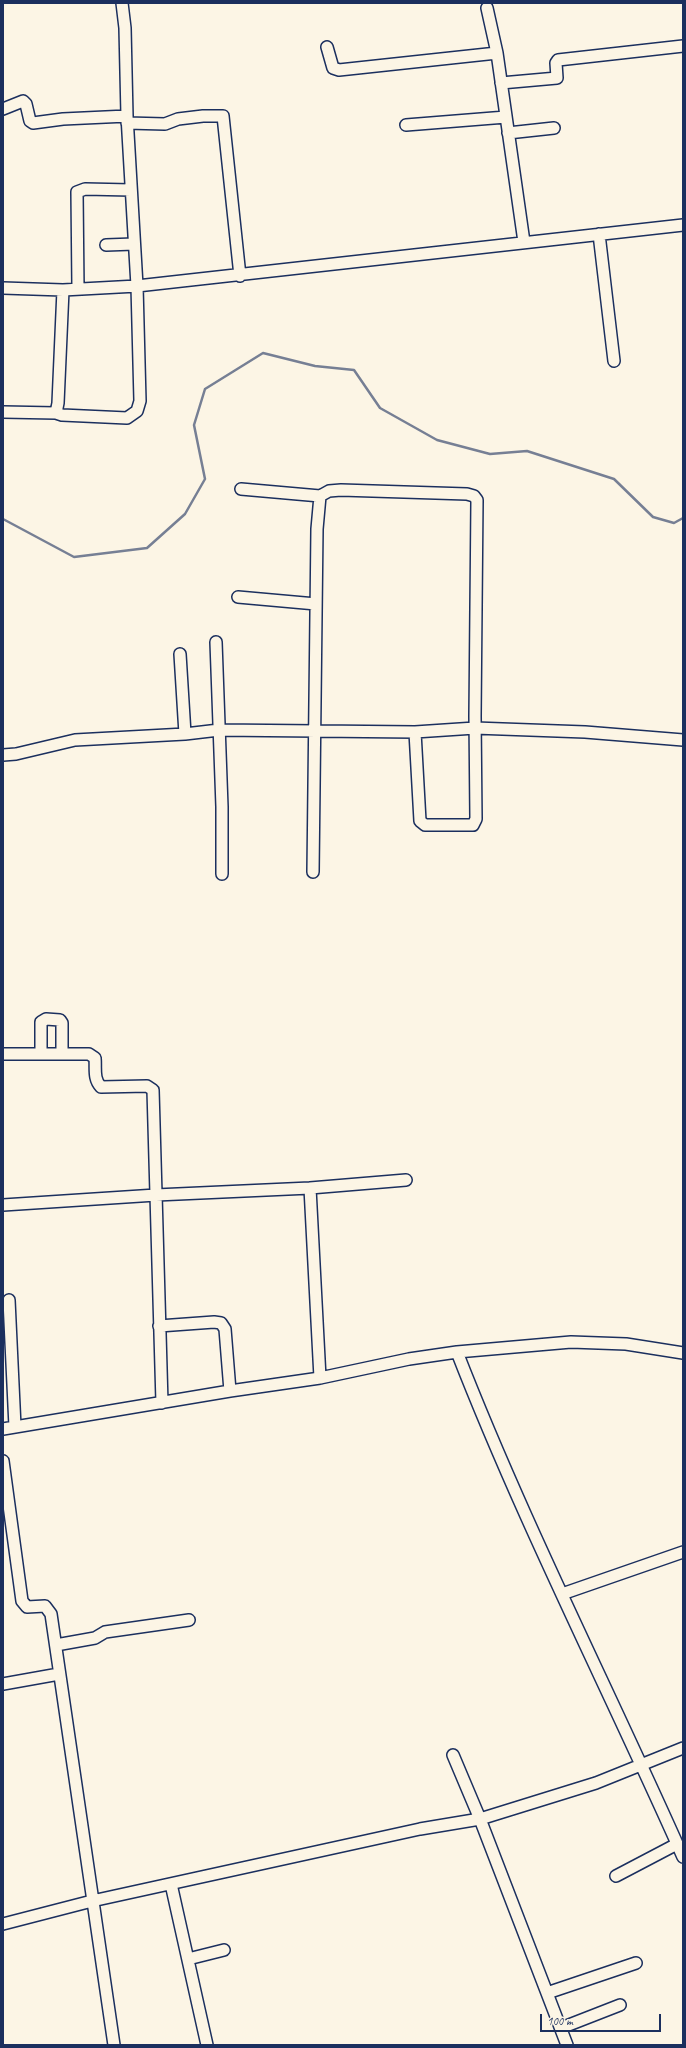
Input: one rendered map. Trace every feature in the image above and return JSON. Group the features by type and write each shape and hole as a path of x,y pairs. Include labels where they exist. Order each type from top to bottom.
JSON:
{"street":[{"path":"3,412 56,413 62,415 128,418 137,411 140,401 137,286 127,120 125,28 122,3"},
{"path":"487,8 497,53 524,242"},
{"path":"501,84 558,78 556,63 558,60 683,46"},
{"path":"327,47 331,65 333,68 339,70 497,53"},
{"path":"3,109 23,101 26,104 30,121 33,123 63,119 127,120 165,124 176,119 191,117 224,117 240,276"},
{"path":"406,125 506,117"},
{"path":"508,133 554,128"},
{"path":"78,289 77,192 85,189 131,190"},
{"path":"3,288 62,290 137,286 240,276 524,242 683,225"},
{"path":"599,234 614,361"},
{"path":"106,245 134,244"},
{"path":"56,413 58,403 62,290"},
{"path":"241,489 320,496 329,491 341,490 467,494 474,496 477,500 475,728 476,820 470,825 425,825 420,821 415,732"},
{"path":"313,872 317,529 320,496"},
{"path":"238,597 316,604"},
{"path":"216,642 222,807 222,874"},
{"path":"180,654 185,734"},
{"path":"3,755 16,754 75,740 185,734 219,730 415,732 475,728 585,732 683,740"},
{"path":"41,1054 41,1022 46,1020 60,1020 62,1023 62,1054"},
{"path":"3,1054 93,1055 95,1058 97,1083 101,1087 147,1086 152,1088 155,1129 156,1194 160,1275 159,1326 162,1403"},
{"path":"3,1205 156,1194 310,1188 406,1180"},
{"path":"310,1188 320,1378"},
{"path":"9,1300 14,1427"},
{"path":"159,1326 214,1322 221,1323 225,1329 230,1391"},
{"path":"3,1429 230,1391 320,1378 409,1359 457,1352 571,1342 626,1344 683,1353"},
{"path":"457,1352 483,1418 683,1857"},
{"path":"3,1461 22,1602 27,1607 43,1606 50,1611 114,2045"},
{"path":"562,1594 683,1552"},
{"path":"56,1646 95,1638 105,1632 189,1620"},
{"path":"3,1684 59,1674"},
{"path":"3,1924 92,1901 420,1828 480,1819 565,1793 683,1748"},
{"path":"453,1755 480,1819 567,2045"},
{"path":"616,1876 677,1844"},
{"path":"171,1884 208,2045"},
{"path":"188,1959 224,1950"},
{"path":"547,1993 636,1963"},
{"path":"561,2028 620,2005"}],"waterway":[{"path":"3,519 74,557 147,548 185,514 205,479 194,425 205,389 263,353 315,366 354,370 380,408 437,440 490,454 527,451 614,479 653,517 674,523 683,518"}]}
